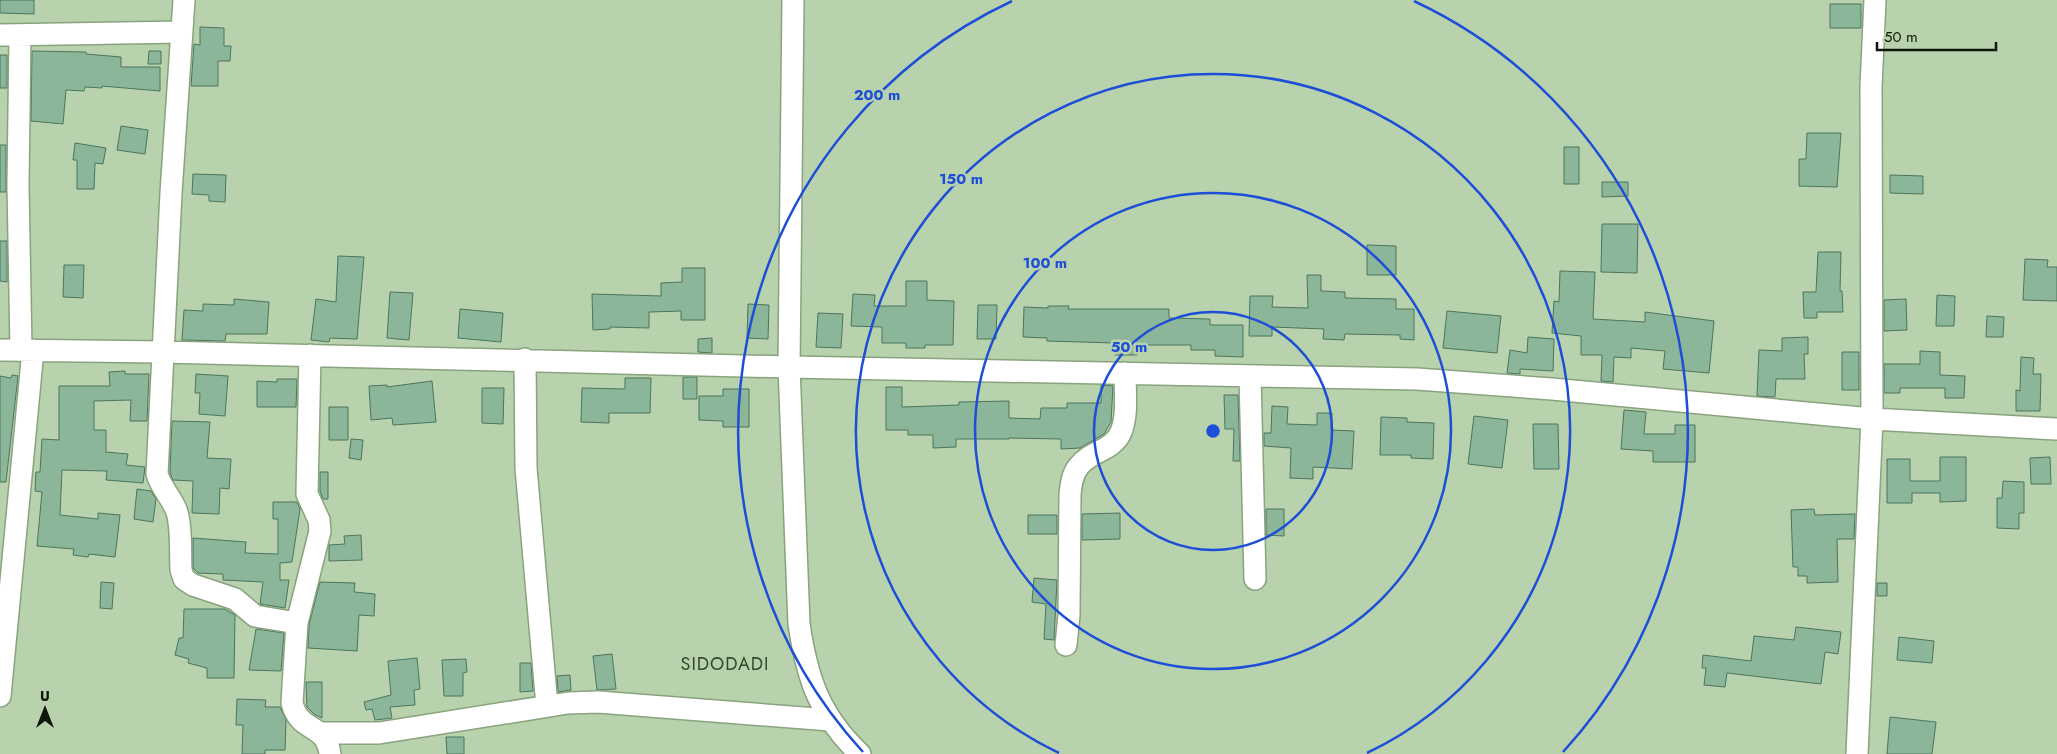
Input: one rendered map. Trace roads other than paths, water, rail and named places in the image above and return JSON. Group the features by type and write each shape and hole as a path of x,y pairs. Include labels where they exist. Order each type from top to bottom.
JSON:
{"street":[{"path":"184,0 157,474 160,484 174,504 178,514 181,570 184,579 193,586 235,599 255,616 297,623"},
{"path":"793,0 789,366 799,624 804,658 816,696 830,720 860,754"},
{"path":"1857,754 1872,419 1871,87 1875,0"},
{"path":"0,696 27,350 10,35 182,32"},
{"path":"0,350 525,359 1426,379 1872,419 2057,423"},
{"path":"310,356 308,494 319,520 320,531 297,623 292,703 295,714 308,726 321,733 329,743 330,754"},
{"path":"525,359 526,468 547,706"},
{"path":"1066,645 1069,615 1070,495 1073,477 1078,466 1086,458 1111,445 1121,433 1124,419 1124,373"},
{"path":"1250,376 1255,579"},
{"path":"321,733 379,733 568,703 623,703 830,720"}],"district":[{"name":"SIDODADI","path":"725,664"}]}
